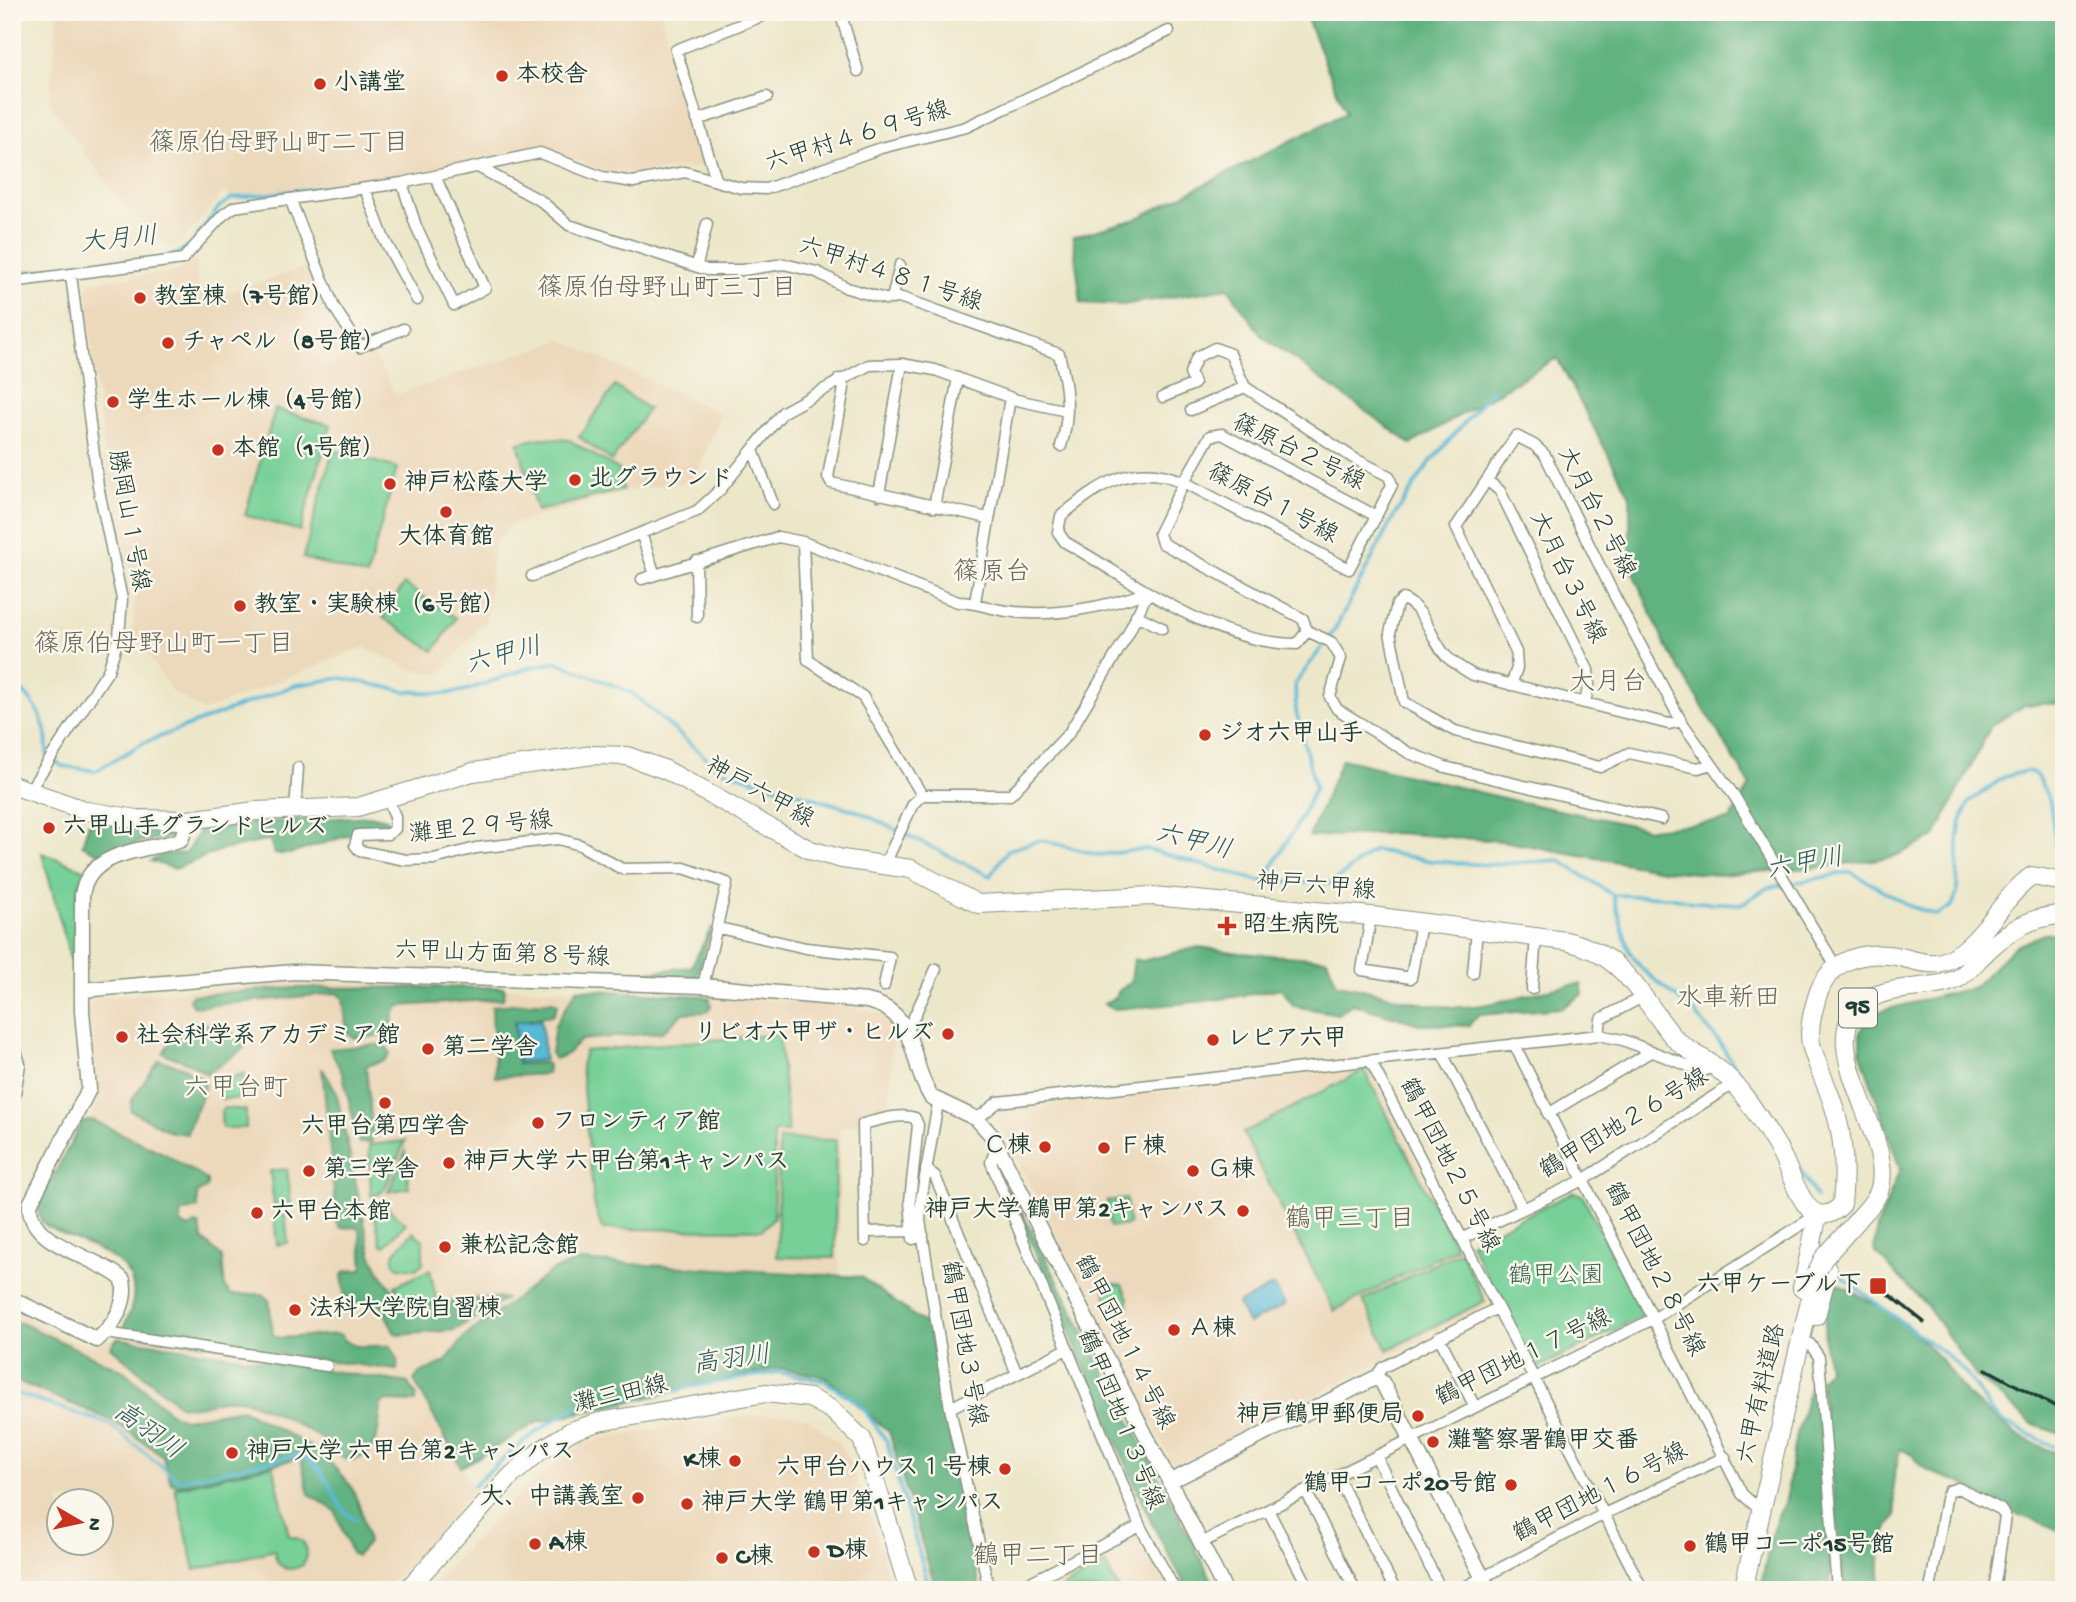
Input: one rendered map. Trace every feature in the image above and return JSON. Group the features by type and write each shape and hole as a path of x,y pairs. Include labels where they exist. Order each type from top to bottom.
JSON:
{"main road":[{"name":"神戸六甲線","path":"20,788 68,806 112,816 161,821 188,820 295,810 346,809 388,800 428,784 473,772 593,755 627,756 666,770 810,850 842,859 911,869 963,897 986,905 1144,895 1371,916 1566,941 1598,951 1624,972 1677,1041 1716,1067 1733,1084 1778,1147 1806,1205 1818,1214"},
{"path":"1760,1510 1758,1484 1818,1214 1834,1212 1843,1199 1841,1134 1811,1042 1811,1024 1831,958 1887,955 1932,963 1944,961 1958,954 2018,886 2032,876 2064,882"},
{"name":"六甲有料道路","path":"1760,1510 1816,1274 1823,1259 1879,1192 1883,1164 1847,1057 1844,1038 1850,1019 1862,1004 1877,995 1958,978 2007,933 2034,920 2064,915"},
{"path":"1760,1510 1774,1489 1785,1456 1810,1344 1828,1279 1826,1265 1813,1246"},
{"name":"灘三田線","path":"407,1590 511,1476 540,1451 571,1431 599,1422 766,1393 810,1398 832,1410 862,1439 909,1590"},
{"name":"95","path":"1743,1590 1760,1510"}],"street":[{"path":"716,178 676,50 772,12"},
{"path":"840,12 858,71"},
{"name":"六甲村４６９号線","path":"12,282 183,259 223,215 234,207 402,183 540,153 602,177 633,182 685,172 716,178 740,188 766,189 881,148 966,127 1169,31"},
{"path":"697,120 766,97"},
{"name":"六甲村４８１号線","path":"478,167 541,201 569,225 706,270 742,270 784,264 817,272 847,288 892,299 902,298 1059,355 1068,411"},
{"path":"402,183 416,226 454,305 485,288 435,176"},
{"path":"365,189 384,239 416,299"},
{"path":"290,199 334,307 360,348 403,329"},
{"path":"696,265 707,224"},
{"path":"892,299 900,265"},
{"name":"勝岡山１号線","path":"20,788 38,774 108,671 119,636 122,599 98,486 71,275"},
{"path":"1163,397 1194,384 1190,373 1192,363 1206,351 1223,351 1236,362 1245,387 1191,410"},
{"path":"532,576 696,511 720,491 783,412 839,379 869,365 902,364 935,369 1010,398 1068,411 1062,446"},
{"path":"879,495 902,364"},
{"path":"933,507 958,378"},
{"path":"839,379 844,388 828,477 831,483 988,518"},
{"name":"篠原台１号線","path":"1245,387 1355,459 1389,476 1392,485 1349,569 1184,482 1159,533 1162,543 1303,619 1307,631"},
{"path":"975,602 1010,398"},
{"name":"篠原台２号線","path":"1184,482 1210,436 1222,434 1376,516"},
{"name":"大月台２号線","path":"1511,685 1517,668 1516,652 1456,527 1516,436 1534,445 1545,455 1613,593 1681,721"},
{"path":"753,450 773,504"},
{"path":"1184,482 1155,472 1129,474 1090,492 1061,516 1058,532 1065,542 1148,592 1225,632 1267,644 1297,644 1307,631 1326,639 1341,657 1330,697 1337,709 1409,753 1470,775 1662,819"},
{"name":"大月台３号線","path":"1487,480 1500,491 1588,670 1589,685 1584,702"},
{"path":"641,533 655,575"},
{"path":"642,579 778,537 803,542 958,602 975,602 1007,611 1062,612 1125,600 1148,592"},
{"path":"803,542 808,660 863,697 922,795"},
{"path":"696,561 697,617"},
{"path":"885,864 910,809 922,795 1010,795 1069,733 1127,636 1148,592"},
{"path":"1711,764 1698,768 1629,753 1600,767 1455,731 1404,702 1390,633 1397,604 1404,599 1414,604 1444,654 1458,667 1485,679 1669,724 1681,721 1735,797 1831,958"},
{"path":"1136,615 1162,628"},
{"path":"295,810 298,768"},
{"name":"灘里２９号線","path":"388,800 395,816 394,829 388,834 358,835 355,845 360,851 406,860 434,859 476,848 558,839 580,845 618,868 684,867 727,883 719,928"},
{"path":"12,1299 97,1340 106,1332 124,1301 123,1280 108,1268 38,1232 29,1211 32,1196 86,1100 89,1084 82,990 82,895 86,881 96,868 115,857 181,840 188,820"},
{"path":"1371,916 1362,970 1410,978 1421,923"},
{"path":"704,986 719,928 806,948 890,957 884,986"},
{"path":"1472,973 1477,930"},
{"path":"1532,989 1536,936"},
{"path":"936,969 907,1032 926,1088 938,1103 977,1119 998,1102 1599,1035 1651,1051 1701,1071 1716,1067"},
{"name":"六甲山方面第８号線","path":"82,990 294,972 704,986 879,1003 897,1015 907,1032"},
{"path":"1599,1035 1601,1019 1644,996"},
{"name":"鶴甲団地２８号線","path":"1514,1044 1742,1494 1760,1510"},
{"path":"12,1045 18,1063 12,1099"},
{"path":"1548,1114 1651,1051"},
{"path":"1442,1052 1523,1209"},
{"name":"鶴甲団地２５号線","path":"1370,1060 1643,1590"},
{"name":"鶴甲団地２６号線","path":"1463,1238 1583,1180 1733,1084"},
{"name":"鶴甲団地３号線","path":"938,1103 918,1233 950,1408 989,1590"},
{"path":"909,1116 915,1118 918,1137 910,1200 918,1233 865,1237 863,1124 909,1116"},
{"name":"鶴甲団地１４号線","path":"977,1119 988,1130 997,1146 1224,1590"},
{"name":"鶴甲団地１３号線","path":"997,1146 991,1162 1140,1526 1175,1590"},
{"path":"926,1169 935,1176 1017,1374"},
{"name":"鶴甲団地１７号線","path":"1201,1543 1655,1318 1818,1214"},
{"path":"1169,1482 1375,1378 1382,1368 1497,1308"},
{"path":"106,1332 327,1366"},
{"path":"1439,1337 1475,1408"},
{"path":"1810,1344 1819,1357 1837,1590"},
{"path":"950,1408 1067,1349"},
{"path":"1375,1378 1382,1382 1486,1584"},
{"path":"1376,1456 1441,1590"},
{"name":"鶴甲団地１６号線","path":"1459,1590 1486,1584 1604,1514 1725,1457"},
{"path":"1337,1476 1395,1590"},
{"path":"1930,1590 1945,1499 1949,1491 1958,1488 2000,1509 2005,1516 1994,1590"},
{"path":"1306,1491 1355,1590"},
{"path":"1268,1510 1310,1590"},
{"path":"1015,1590 1140,1526"}],"shaded area":[{"path":"58,12 661,12 668,45 705,159 703,168 683,167 635,176 604,171 539,145 364,185 362,180 229,196 224,192 181,243 170,247 118,199 49,102"},
{"name":"神戸松蔭大学","path":"195,260 199,291 216,297 312,265 333,311 358,355 372,350 395,395 562,340 721,414 694,482 644,487 509,525 494,546 486,621 440,675 408,668 364,647 204,711 171,691 133,632 135,585 124,551 103,444 86,288 90,282 177,271"},
{"name":"神戸大学 六甲台第1キャンパス","path":"289,981 701,994 849,1007 885,1015 893,1026 889,1115 840,1127 839,1276 578,1258 551,1269 462,1336 444,1360 411,1378 474,1490 414,1560 381,1590 12,1590 12,1309 64,1338 92,1346 116,1338 131,1312 135,1292 131,1276 122,1265 48,1228 38,1215 39,1199 81,1121 91,1119 98,1100 87,1007 96,998"},
{"name":"神戸大学 鶴甲第2キャンパス","path":"1366,1068 1371,1071 1489,1302 1486,1307 1180,1464 1171,1462 997,1120 1000,1110"},
{"name":"神戸大学 鶴甲第1キャンパス","path":"782,1413 807,1418 838,1442 849,1460 872,1521 893,1590 427,1590 525,1487 578,1446 608,1437 708,1420"},
{"path":"1135,1535 1141,1538 1169,1590 1031,1590"}],"green space":[{"path":"1304,12 2064,12 2064,703 2025,705 1991,726 1935,837 1893,857 1823,867 1718,875 1662,870 1502,841 1396,833 1309,837 1342,759 1516,801 1650,829 1730,820 1750,785 1666,646 1630,566 1630,496 1557,358 1411,444 1262,336 1228,288 1122,305 1081,303 1073,237 1136,219 1346,113"},
{"path":"615,386 648,409 612,461 579,437"},
{"path":"275,409 331,425 300,531 245,515"},
{"name":"北グラウンド","path":"541,438 569,440 619,470 623,490 537,511 518,443"},
{"path":"333,450 397,468 367,576 303,558"},
{"path":"404,584 456,618 434,651 383,618"},
{"path":"373,816 387,819 389,825 384,829 358,829 352,834 291,854 274,854 270,840 221,850 175,869 151,861 164,854 186,853 200,830 261,822"},
{"path":"89,823 176,829 173,837 143,841 104,856 82,845"},
{"path":"42,853 86,870 78,889 73,969"},
{"path":"712,927 697,977 621,975 691,967"},
{"path":"2064,932 2064,1435 2034,1425 1976,1376 1927,1306 1874,1251 1877,1227 1900,1169 1860,1051 1860,1032 1869,1014 1974,987 2014,947 2044,934"},
{"path":"1199,947 1240,953 1327,959 1337,984 1439,1006 1486,1004 1581,984 1583,994 1562,1008 1478,1015 1468,1026 1419,1024 1352,1004 1338,1014 1294,1006 1281,988 1155,1006 1113,1009 1104,1003 1115,998 1119,991 1131,982 1134,959 1142,961"},
{"path":"503,987 503,999 399,1006 394,1014 391,1031 385,1036 353,1038 347,1032 343,998 338,993 193,1007 189,999 192,995 293,988"},
{"path":"577,989 703,996 710,999 711,1007 707,1012 683,1013 662,1032 581,1040 567,1054 555,1059 551,1053 555,1025"},
{"path":"552,1001 558,1004 553,1015 514,1022 518,1064 545,1063 548,1065 547,1074 495,1077 492,1006"},
{"path":"192,1022 223,1026 244,1041 244,1048 207,1074 191,1064 163,1053 180,1027"},
{"path":"779,1034 788,1132 774,1132 774,1217 762,1230 602,1229 594,1204 581,1066 585,1051"},
{"path":"382,1044 390,1054 385,1060 366,1066 373,1136 371,1142 359,1143 343,1075 330,1049"},
{"path":"159,1060 183,1067 205,1081 187,1134 171,1132 131,1111 131,1101"},
{"path":"322,1068 336,1091 371,1254 385,1279 398,1295 413,1303 428,1305 483,1298 506,1299 455,1330 399,1335 394,1332 382,1306 374,1302 350,1303 345,1298 342,1275 346,1271 360,1270 363,1266 360,1230 355,1227 341,1228 337,1223"},
{"path":"1364,1070 1456,1248 1334,1311 1243,1133"},
{"path":"244,1073 245,1098 221,1099 222,1082"},
{"path":"224,1108 246,1110 246,1128 222,1128 221,1112"},
{"path":"92,1120 165,1154 207,1180 207,1187 197,1193 198,1208 182,1212 180,1223 189,1228 196,1224 200,1226 202,1239 222,1257 225,1287 231,1295 263,1294 269,1300 273,1335 280,1338 336,1334 357,1346 391,1346 398,1360 397,1370 120,1333 131,1309 134,1290 129,1275 120,1264 105,1254 48,1227 41,1221 37,1207 82,1122"},
{"path":"779,1139 836,1140 835,1258 777,1257"},
{"path":"405,1141 385,1189 371,1196 369,1145"},
{"path":"405,1152 409,1188 388,1192"},
{"path":"999,1168 1217,1590 1188,1590 1151,1522"},
{"path":"287,1169 291,1204 274,1206 270,1171"},
{"name":"鶴甲公園","path":"1573,1192 1582,1195 1643,1316 1538,1368 1532,1365 1470,1243"},
{"path":"1126,1199 1129,1225 1110,1227 1107,1201"},
{"path":"381,1203 406,1223 385,1246 381,1244 372,1204"},
{"path":"285,1214 288,1243 277,1245 274,1215"},
{"path":"413,1232 423,1240 423,1263 416,1269 398,1267 393,1261 395,1252"},
{"path":"1460,1251 1485,1301 1388,1350 1363,1300"},
{"path":"578,1261 861,1277 928,1326 980,1590 936,1590 889,1432 826,1377 778,1368 538,1422 461,1467 414,1380 420,1373 445,1362 464,1337 552,1271"},
{"path":"430,1270 437,1303 419,1305 403,1301 395,1286"},
{"path":"1110,1283 1122,1285 1128,1298 1128,1307 1117,1308 1106,1297 1104,1289"},
{"path":"1838,1284 1886,1310 1914,1332 1946,1365 1966,1394 2016,1435 2064,1457 2064,1534 2004,1509 1967,1486 1928,1471 1912,1454 1900,1449 1893,1483 1896,1515 1882,1543 1880,1590 1845,1590 1820,1380 1828,1370 1824,1336 1825,1315"},
{"path":"12,1322 21,1323 124,1371 172,1414 184,1419 242,1409 322,1453 351,1486 361,1510 368,1543 356,1556 351,1553 335,1511 309,1494 301,1460 177,1486 171,1483 162,1455 113,1421 12,1379"},
{"path":"117,1338 408,1383 417,1396 415,1402 385,1401 381,1404 373,1447 361,1458 348,1460 299,1425 243,1400 227,1399 196,1406 179,1405 111,1347"},
{"path":"1813,1377 1822,1441 1831,1590 1760,1590 1773,1528 1787,1496 1794,1445"},
{"path":"273,1465 289,1536 303,1542 307,1550 303,1565 292,1569 283,1567 277,1561 274,1550 195,1570 175,1488"},
{"path":"1105,1564 1119,1590 1058,1590"}],"water":[{"path":"541,1020 545,1060 518,1062 515,1022"},
{"path":"1274,1285 1285,1305 1248,1324 1238,1304"}],"waterway":[{"name":"大月川","path":"195,239 219,207 232,198 362,183"},
{"name":"大月川","path":"173,256 187,247"},
{"name":"大月川","path":"23,272 134,260"},
{"path":"1264,881 1302,816 1315,787 1296,711 1295,684 1334,631 1393,518 1428,465 1492,390"},
{"name":"六甲川","path":"12,684 24,693 38,713 46,735 48,757 62,766 96,771 143,743 296,685 342,678 405,691 445,694 467,690 529,668 557,662 632,693 719,769 860,812 990,876 1008,850 1041,840 1099,855 1146,849 1263,882 1332,883 1374,850 1432,861 1487,865 1559,860 1613,895 1670,897 1693,902 1742,904 1767,888 1851,872 1910,906 1937,915 1952,906 1957,893 1958,840 1961,821 1969,802 2004,777 2026,771 2034,773 2050,802 2056,847 2064,853"},
{"path":"1613,896 1629,951 1642,969 1694,1012 1719,1042 1749,1088"},
{"path":"1777,1129 1816,1197"},
{"path":"1835,1272 1949,1357 1968,1376 1990,1409 2003,1422 2064,1451"},
{"name":"高羽川","path":"473,1486 537,1432 581,1405 778,1372 825,1381 861,1405 887,1442 930,1590"},
{"name":"高羽川","path":"12,1392 109,1424 179,1480 299,1455 319,1470 342,1508 356,1519"}],"railway":[{"path":"1881,1288 1924,1322"},
{"path":"1986,1369 2064,1411"}],"place":[{"name":"本校舎","path":"502,76"},
{"name":"小講堂","path":"320,84"},
{"name":"教室棟（7号館）","path":"140,298"},
{"name":"チャペル（8号館）","path":"168,343"},
{"name":"学生ホール棟（4号館）","path":"113,402"},
{"name":"本館（1号館）","path":"218,450"},
{"name":"北グラウンド","path":"575,480"},
{"name":"神戸松蔭大学","path":"390,484"},
{"name":"大体育館","path":"446,512"},
{"name":"教室・実験棟（6号館）","path":"240,606"},
{"name":"ジオ六甲山手","path":"1205,735"},
{"name":"六甲山手グランドヒルズ","path":"49,828"},
{"name":"昭生病院","path":"1227,926"},
{"name":"リビオ六甲ザ・ヒルズ","path":"948,1034"},
{"name":"社会科学系アカデミア館","path":"122,1037"},
{"name":"レピア六甲","path":"1213,1040"},
{"name":"第二学舎","path":"428,1049"},
{"name":"六甲台第四学舎","path":"385,1103"},
{"name":"フロンティア館","path":"538,1123"},
{"name":"Ｃ棟","path":"1045,1147"},
{"name":"Ｆ棟","path":"1104,1148"},
{"name":"神戸大学 六甲台第1キャンパス","path":"449,1163"},
{"name":"第三学舎","path":"309,1171"},
{"name":"Ｇ棟","path":"1193,1171"},
{"name":"神戸大学 鶴甲第2キャンパス","path":"1243,1211"},
{"name":"六甲台本館","path":"257,1213"},
{"name":"兼松記念館","path":"445,1247"},
{"name":"六甲ケーブル下","path":"1878,1286"},
{"name":"法科大学院自習棟","path":"295,1310"},
{"name":"Ａ棟","path":"1174,1330"},
{"name":"神戸鶴甲郵便局","path":"1418,1416"},
{"name":"灘警察署鶴甲交番","path":"1433,1442"},
{"name":"神戸大学 六甲台第2キャンパス","path":"232,1453"},
{"name":"K棟","path":"735,1461"},
{"name":"六甲台ハウス１号棟","path":"1005,1469"},
{"name":"鶴甲コーポ20号館","path":"1511,1485"},
{"name":"大、中講義室","path":"638,1498"},
{"name":"神戸大学 鶴甲第1キャンパス","path":"687,1504"},
{"name":"A棟","path":"535,1544"},
{"name":"鶴甲コーポ15号館","path":"1690,1546"},
{"name":"D棟","path":"814,1552"},
{"name":"C棟","path":"722,1558"}],"district":[{"name":"篠原伯母野山町二丁目","path":"279,145"},
{"name":"篠原伯母野山町三丁目","path":"667,290"},
{"name":"篠原台","path":"992,574"},
{"name":"篠原伯母野山町一丁目","path":"164,646"},
{"name":"大月台","path":"1608,684"},
{"name":"水車新田","path":"1728,1000"},
{"name":"六甲台町","path":"236,1090"},
{"name":"鶴甲三丁目","path":"1350,1221"},
{"name":"鶴甲二丁目","path":"1038,1558"}]}
